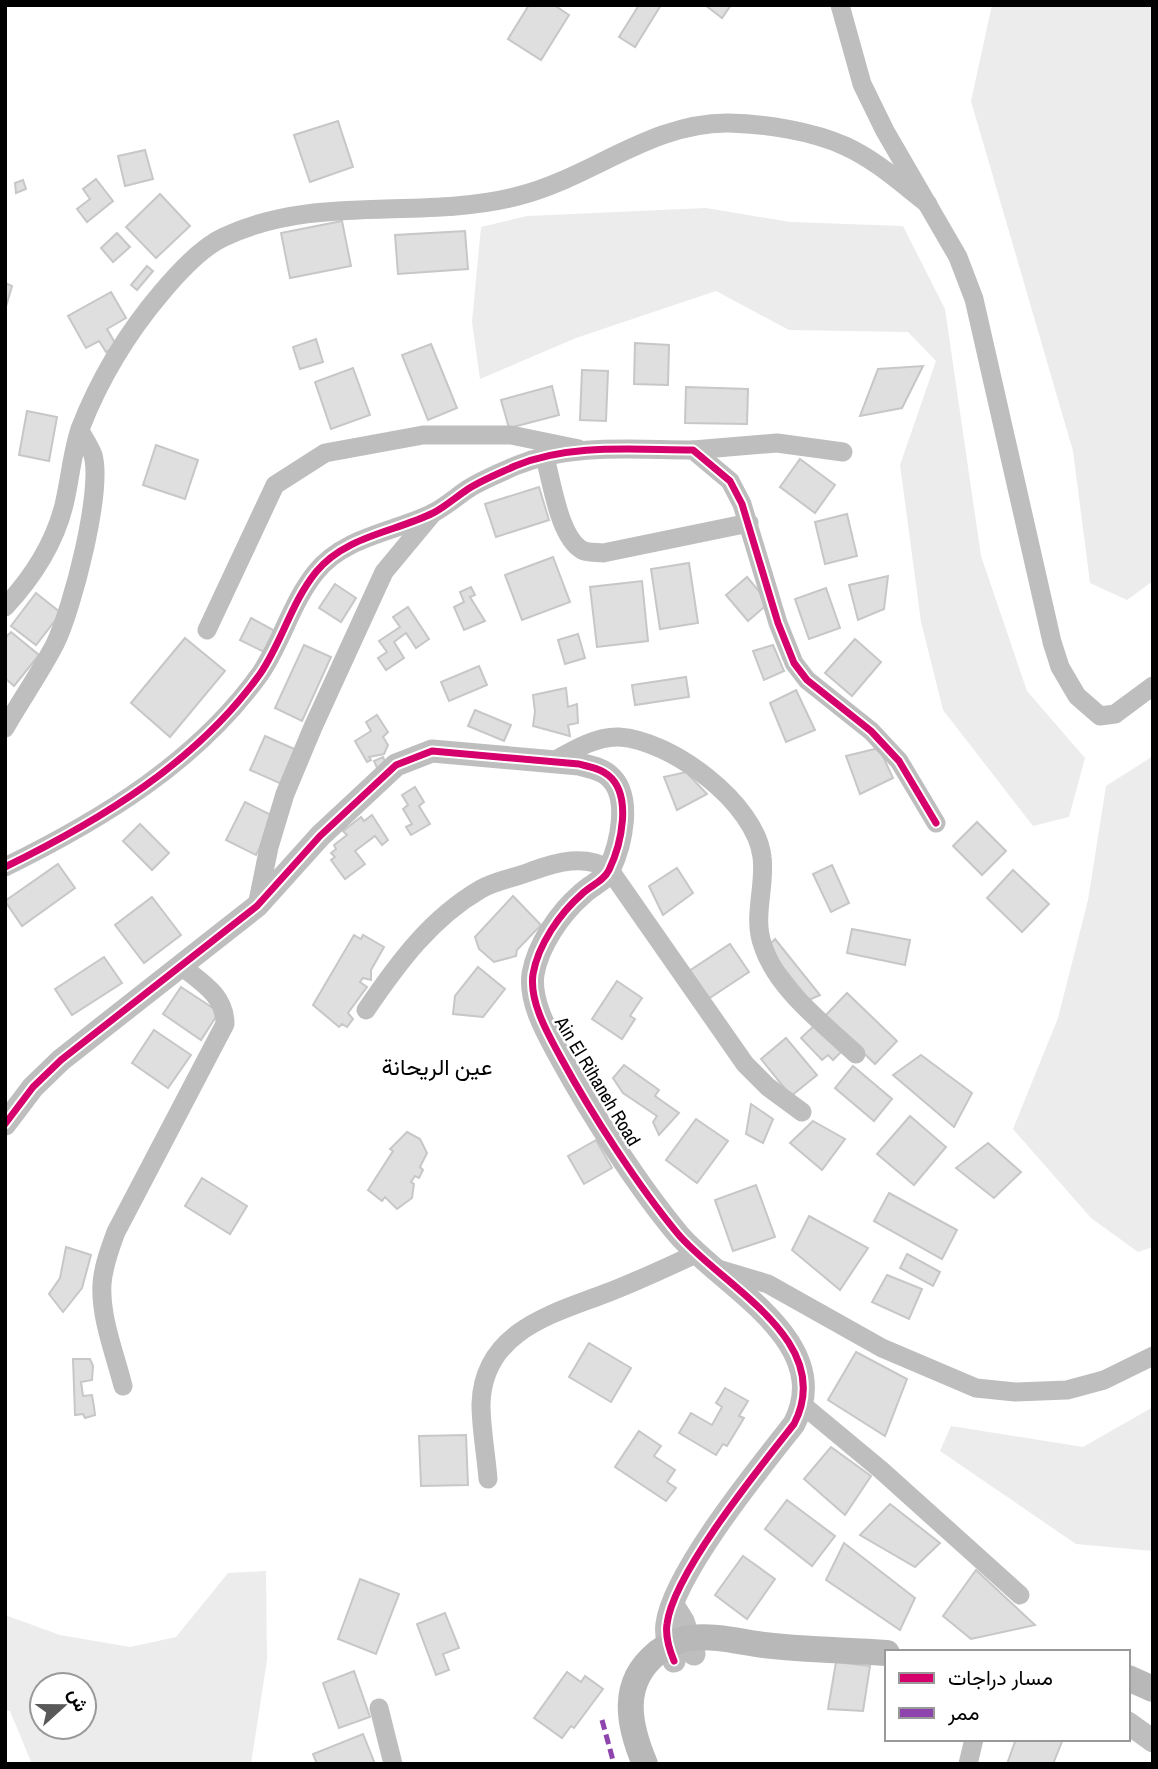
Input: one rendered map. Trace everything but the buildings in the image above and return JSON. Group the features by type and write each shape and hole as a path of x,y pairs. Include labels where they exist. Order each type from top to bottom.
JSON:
{"main road":[{"path":"645,1764 634,1737 628,1709 633,1683 644,1664 681,1649 731,1639 763,1645 885,1653"},
{"path":"1130,1679 1153,1689"}],"street":[{"path":"840,5 862,84 885,131 958,257 974,299 999,401 1014,482 1060,667 1077,696 1100,716 1115,714 1153,686"},
{"path":"5,607 32,578 44,557 63,507 80,431 119,350 163,291 222,237 260,224 317,212 476,204 516,197 552,186 647,139 693,124 730,123 773,127 844,145 878,165 928,204"},
{"path":"5,728 56,642 74,594 93,492 93,455 80,431"},
{"path":"207,630 275,485 325,453 423,435 511,435 583,450 693,450 777,443 843,452"},
{"path":"5,867 86,824 135,793 219,724 262,671 290,614 317,571 331,559 386,529 434,512 471,487 519,465 583,450"},
{"path":"693,450 730,481 749,523 778,623 794,663 807,680 871,731 899,761 936,824"},
{"path":"545,458 563,525 570,539 583,551 603,553 749,523"},
{"path":"257,906 269,847 285,794 313,727 384,572 434,512"},
{"path":"550,762 590,743 618,737 646,744 697,767 738,808 758,838 763,858 758,924 763,948 794,996 856,1054"},
{"name":"Ain El Rihaneh Road","path":"5,1124 33,1087 61,1059 257,906 320,836 385,774 419,753 432,751 588,766 608,775 618,787 622,802 621,830 600,878 557,920 537,960 533,976 536,999 546,1030 600,1121 679,1235 763,1309 777,1327 803,1374 806,1390 804,1406"},
{"path":"366,1010 397,964 422,934 469,898 502,879 566,861 600,878 745,1064 768,1087 802,1111"},
{"path":"123,1386 104,1310 102,1284 108,1257 116,1232 225,1024 225,1009 216,994 180,965"},
{"path":"488,1479 481,1402 488,1373 503,1347 524,1327 550,1313 706,1261 768,1284 882,1348 976,1388 1015,1392 1067,1390 1104,1380 1153,1356"},
{"path":"681,1649 683,1620 673,1605 706,1542 794,1424 804,1406 881,1470 1020,1595"},
{"path":"379,1708 393,1764"},
{"path":"1130,1724 1153,1741"},
{"path":"968,1764 974,1741"}],"shaded area":[{"path":"992,5 1153,5 1153,581 1127,600 1090,583 1073,451 971,101"},
{"path":"706,208 790,222 903,226 945,309 981,556 1027,691 1085,758 1069,817 1033,826 943,710 921,622 900,465 936,361 908,332 789,330 716,291 576,338 480,379 472,322 481,227 527,216"},
{"path":"1153,756 1153,1247 1138,1252 1091,1218 1013,1129 1058,1018 1088,900 1106,786"},
{"path":"1153,1407 1153,1551 1076,1544 940,1451 951,1426 1083,1447"},
{"path":"266,1571 267,1660 251,1764 32,1764 10,1711 5,1710 5,1615 60,1635 130,1647 176,1637 228,1573"}],"marked path":[{"path":"602,1720 614,1764"}],"cycle path":[{"path":"5,867 76,829 145,786 207,735 235,706 260,674 307,584 316,572 341,550 433,513 473,486 515,466 558,454 603,449 693,450 730,481 742,504 778,623 794,663 807,680 871,731 899,761 936,823"},
{"path":"5,1124 33,1087 61,1060 257,906 320,836 396,765 432,751 579,764 608,775 616,784 620,795 621,834 606,874 574,902 545,941 533,974 537,1007 551,1039 586,1102 631,1172 663,1215 697,1254 769,1317 788,1341 800,1367 803,1394 794,1424 720,1521 685,1578 667,1624 668,1643 674,1661"}],"district":[{"name":"عين الريحانة","path":"437,1066"}]}
